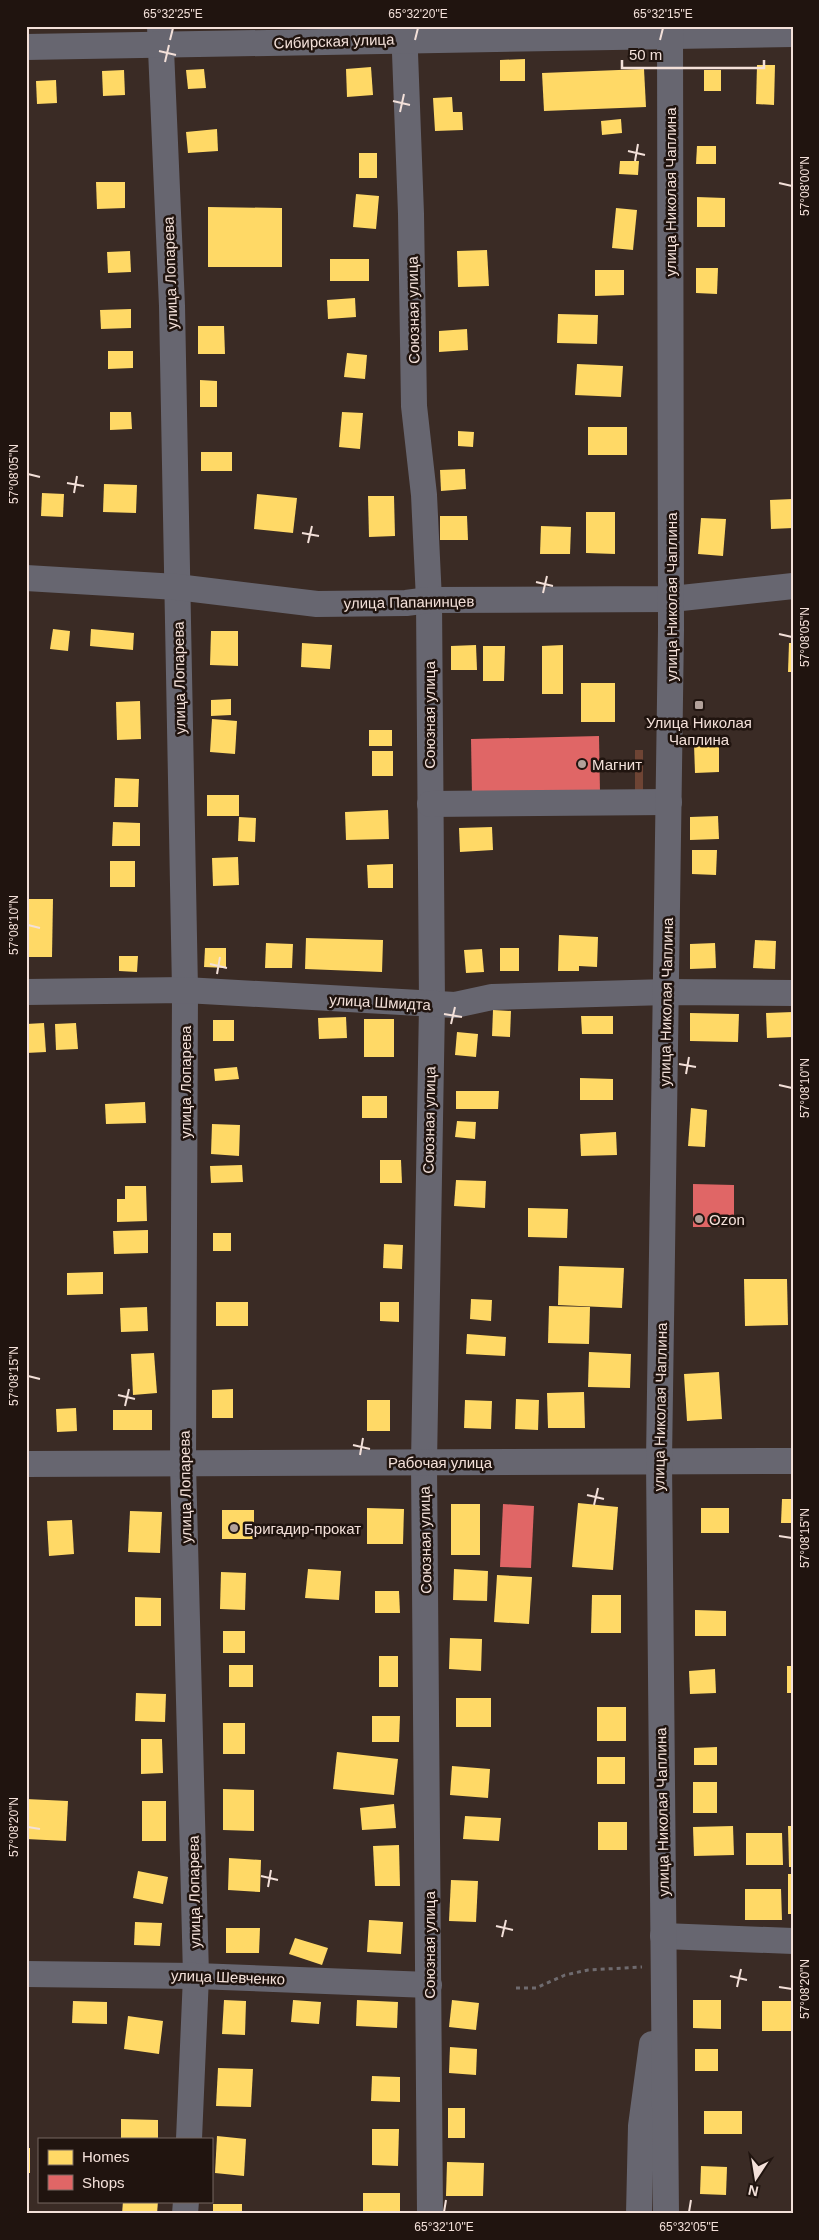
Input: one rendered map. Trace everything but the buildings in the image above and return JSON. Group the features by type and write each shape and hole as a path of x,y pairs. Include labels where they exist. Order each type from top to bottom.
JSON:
{"street":[{"name":"Сибирская улица","path":"26,47 160,36 670,31 793,34"},
{"name":"улица Николая Чаплина","path":"663,1971 659,1461 672,599 670,31"},
{"name":"Союзная улица","path":"404,33 411,214 414,406 424,495 428,600 432,1005 424,1462 430,2214"},
{"name":"улица Лопарева","path":"160,36 172,306 185,990 183,1464 196,1976 189,2138"},
{"name":"улица Папанинцев","path":"26,578 177,587 317,604 406,603 428,600 672,599 793,586"},
{"path":"430,804 669,802"},
{"name":"улица Шмидта","path":"26,992 185,990 455,1006 492,997 667,992 793,993"},
{"name":"Рабочая улица","path":"26,1464 793,1461"},
{"path":"664,1936 793,1941"},
{"path":"639,2214 641,2126 663,1971"},
{"path":"663,1971 666,2214"},
{"name":"улица Шевченко","path":"26,1974 196,1976 429,1985"}],"path":[{"path":"516,1988 536,1988 565,1974 588,1970 663,1971"}],"shaded area":[{"path":"635,750 643,750 643,791 635,791"}],"place":[{"name":"Улица Николая Чаплина","path":"699,705"},
{"name":"Магнит","path":"582,764"},
{"name":"Ozon","path":"699,1219"},
{"name":"Бригадир-прокат","path":"234,1528"}]}
